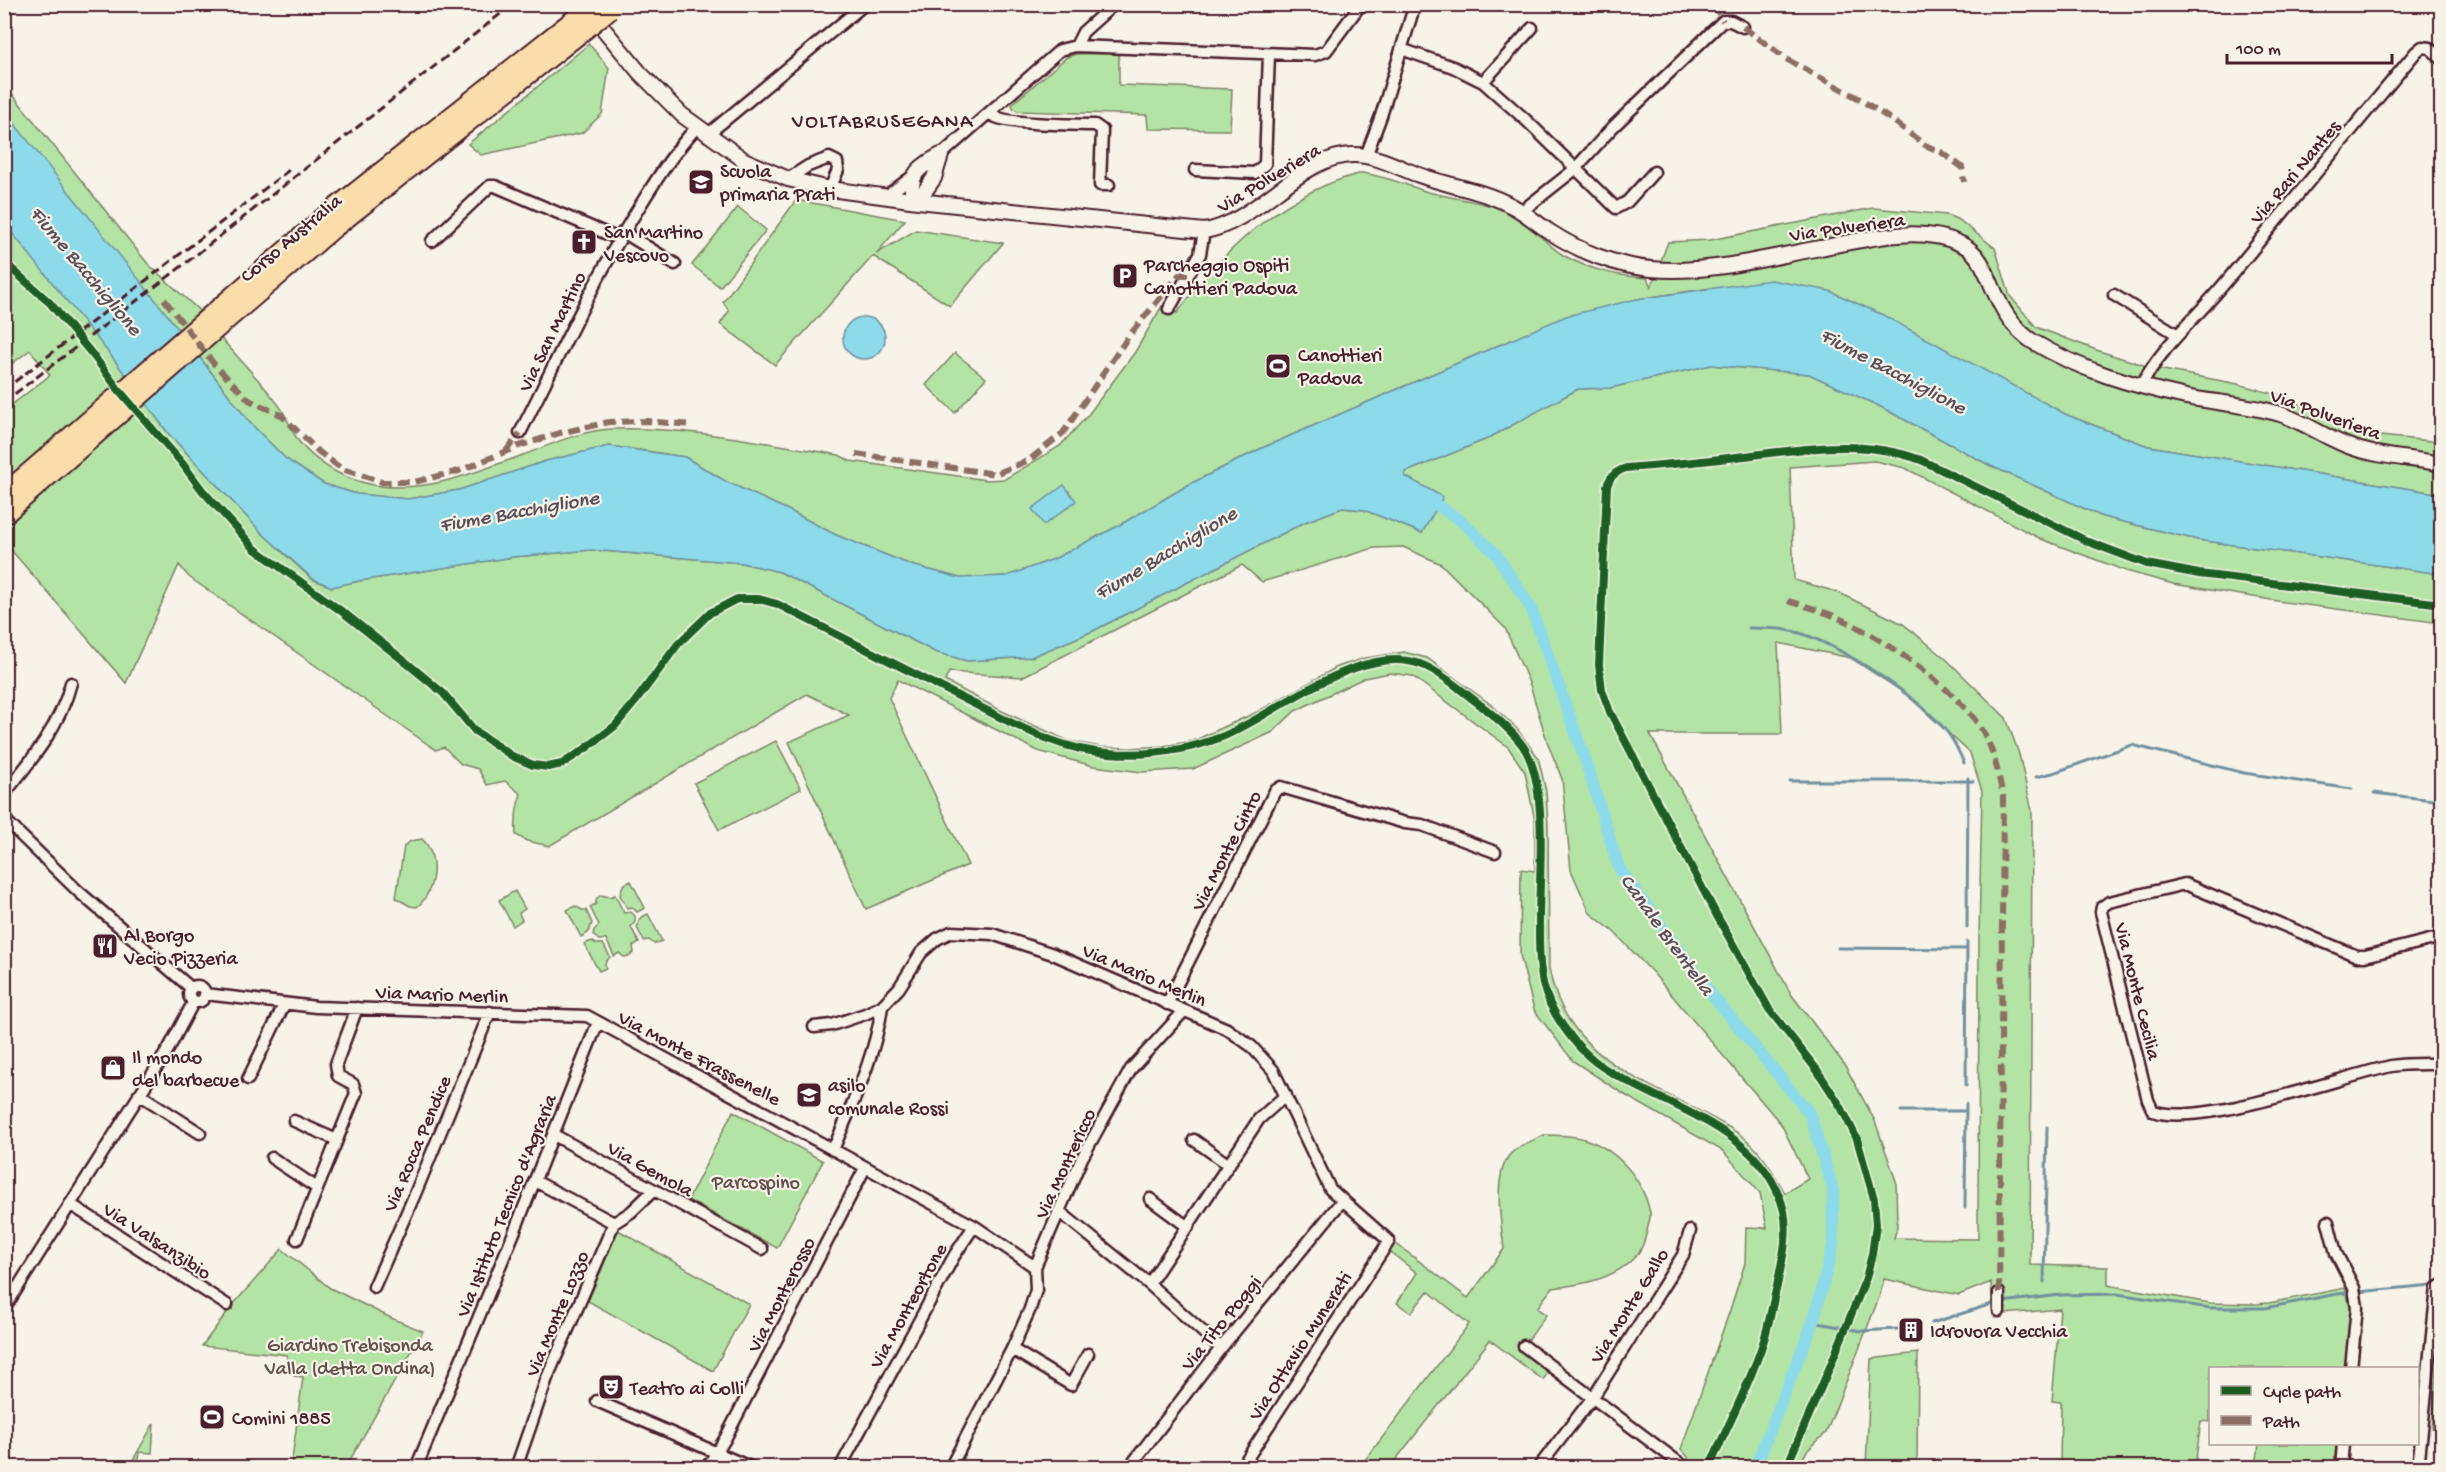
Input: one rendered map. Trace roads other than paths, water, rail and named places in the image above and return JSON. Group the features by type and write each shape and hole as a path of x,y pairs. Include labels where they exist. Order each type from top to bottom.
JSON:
{"highway":[{"name":"Corso Australia","path":"4,515 112,410 217,318 324,218 583,16 606,6"},
{"name":"Corso Australia","path":"4,494 112,410"}],"street":[{"name":"Via San Martino","path":"520,434 585,300 655,181 702,131 721,123 865,4"},
{"path":"1076,46 1083,32 1114,4"},
{"path":"885,197 928,162 941,155 1060,50 1076,46 1315,55 1326,51 1361,4"},
{"path":"1366,156 1381,116 1415,4"},
{"name":"Via Polveriera","path":"583,16 682,115 702,131 744,160 788,179 830,189 953,206 1204,231 1221,229 1326,162 1342,156 1366,156 1504,202 1574,246 1623,264 1648,269 1676,270 1728,265 1893,236 1941,237 1971,250 1987,272 1997,299 2006,313 2030,339 2071,361 2109,377 2141,386 2283,415 2344,445 2369,453 2442,464"},
{"path":"1522,212 1574,170 1613,127 1723,21 1731,21 1743,27"},
{"path":"1483,82 1532,28"},
{"name":"Via Rari Nantes","path":"2141,386 2148,373 2178,335 2225,283 2416,52 2422,47 2430,48 2442,59"},
{"path":"1401,49 1453,67 1483,82 1616,208 1627,202 1654,172"},
{"path":"1196,170 1255,173 1265,164 1269,54"},
{"path":"989,113 994,118 1011,122 1095,125 1102,130 1100,185 1109,185"},
{"path":"915,201 934,178 941,155"},
{"path":"788,179 808,166 829,158 837,162 838,170 830,189"},
{"path":"913,176 910,183 915,201"},
{"path":"934,178 942,196 953,206"},
{"path":"432,241 490,186 495,186 621,236 675,264"},
{"name":"Via Polveriera","path":"1168,309 1200,254 1204,231"},
{"path":"2114,295 2178,335"},
{"path":"4,794 52,730 65,705 70,683"},
{"name":"Via Monte Cinto","path":"1167,1004 1275,791 1281,787 1405,823 1422,825 1495,852"},
{"path":"4,819 79,892 191,988"},
{"name":"Via Monte Cecilia","path":"2442,938 2357,956 2185,884 2109,902 2102,907 2101,912 2148,1100 2154,1112 2163,1114 2210,1112 2393,1065 2442,1064"},
{"name":"Via Mario Merlin","path":"814,1027 832,1025 882,1006 899,988 921,953 937,939 951,932 992,934 1053,954 1227,1029 1251,1046 1273,1070 1330,1189 1341,1202 1389,1241 1388,1244"},
{"path":"191,988 202,987 205,994 202,1000 194,1001"},
{"path":"191,988 189,994 194,1001"},
{"name":"Via Mario Merlin","path":"205,994 284,1005 587,1016 598,1022"},
{"path":"4,1309 169,1048 194,1001"},
{"path":"248,1079 284,1005"},
{"path":"833,1150 864,1074 880,1024 882,1006"},
{"path":"297,1239 356,1093 353,1084 338,1076 336,1064 357,1008"},
{"name":"Via Montericco","path":"950,1467 1012,1349 1036,1290 1035,1267 1082,1158 1131,1069 1184,1011"},
{"name":"Via Rocca Pendice","path":"374,1287 490,1012"},
{"name":"Via Monte Frassenelle","path":"598,1022 974,1226"},
{"name":"Via Istituto Tecnico d'Agraria","path":"416,1467 554,1135 598,1022"},
{"path":"139,1094 200,1133"},
{"path":"1149,1284 1259,1119 1286,1095"},
{"path":"294,1121 337,1140"},
{"name":"Via Gemola","path":"554,1135 762,1249"},
{"path":"1194,1140 1228,1165"},
{"path":"273,1158 317,1188"},
{"name":"Via Monterosso","path":"707,1467 717,1452 865,1168"},
{"path":"535,1180 614,1223 631,1212 654,1190"},
{"path":"1150,1199 1188,1227"},
{"name":"Via Tito Poggi","path":"1129,1467 1221,1348 1341,1202"},
{"name":"Via Valsanzibio","path":"70,1204 227,1305"},
{"path":"1060,1212 1149,1284 1221,1348"},
{"path":"2328,1222 2336,1253 2354,1288 2357,1307 2351,1367"},
{"name":"Via Monte Lozzo","path":"516,1467 547,1378 614,1223"},
{"path":"974,1226 1035,1267"},
{"name":"Via Monteortone","path":"840,1467 954,1256 974,1226"},
{"name":"Via Monte Gallo","path":"1538,1467 1593,1397 1683,1255 1690,1231"},
{"name":"Via Ottavio Munerati","path":"1240,1467 1388,1244"},
{"path":"2418,1467 2437,1288 2442,1285"},
{"path":"1999,1293 1999,1311"},
{"name":"Via Monte Gallo","path":"1524,1346 1686,1467"},
{"path":"1012,1349 1071,1385 1088,1354"},
{"path":"597,1401 752,1467"},
{"path":"2341,1467 2343,1445"}],"water":[{"name":"Fiume Bacchiglione","path":"5,112 165,312 250,423 286,459 324,484 357,494 408,499 459,490 546,461 609,446 685,457 725,481 836,535 911,565 960,578 1007,576 1054,559 1118,526 1190,484 1262,448 1566,316 1637,299 1771,280 1830,291 1883,315 2067,415 2148,446 2441,494 2441,574 2198,540 2103,517 1989,465 1879,406 1809,374 1711,365 1610,388 1578,389 1487,439 1406,472 1405,476 1443,497 1422,533 1364,510 1342,508 1305,522 1093,631 1031,657 967,661 935,652 780,572 742,563 591,550 513,557 332,587 313,579 263,534 168,433 112,357 5,224"},
{"path":"864,317 879,323 885,338 879,353 864,359 849,353 843,338 849,323"},
{"path":"1064,485 1076,501 1044,525 1032,509"}],"waterway":[{"name":"Canale Brentella","path":"1425,498 1459,519 1496,554 1531,608 1585,759 1619,868 1713,996 1810,1114 1833,1189 1833,1246 1813,1322 1755,1468"},
{"path":"1749,628 1783,629 1803,634 1858,661 1897,687 1930,714 1950,735 1964,763"},
{"path":"2036,777 2132,745 2244,773 2352,789"},
{"path":"1967,927 1968,778"},
{"path":"1790,781 1973,781"},
{"path":"2374,793 2442,801"},
{"path":"1966,1085 1967,942"},
{"path":"1838,948 1967,949"},
{"path":"1965,1208 1966,1104"},
{"path":"1901,1111 1965,1111"},
{"path":"2044,1282 2047,1127"},
{"path":"2002,1302 2060,1295 2117,1294 2210,1308 2265,1308 2337,1294 2432,1285"},
{"path":"1932,1323 1995,1303"},
{"path":"1813,1322 1861,1331 1898,1329"}],"railway":[{"path":"4,402 177,270 513,4"},
{"path":"4,390 289,170"}],"place":[{"name":"Scuola primaria Prati","path":"701,182"},
{"name":"San Martino Vescovo","path":"584,242"},
{"name":"Parcheggio Ospiti Canottieri Padova","path":"1125,276"},
{"name":"Canottieri Padova","path":"1278,366"},
{"name":"Al Borgo Vecio Pizzeria","path":"105,946"},
{"name":"Il mondo del barbecue","path":"113,1068"},
{"name":"asilo comunale Rossi","path":"809,1095"},
{"name":"Idrovora Vecchia","path":"1911,1330"},
{"name":"Teatro ai Colli","path":"611,1387"},
{"name":"Comini 1885","path":"212,1417"}],"district":[{"name":"VOLTABRUSEGANA","path":"883,120"}],"park label":[{"name":"Parcospino","path":"756,1181"},
{"name":"Giardino Trebisonda Valla (detta Ondina)","path":"350,1356"}]}
